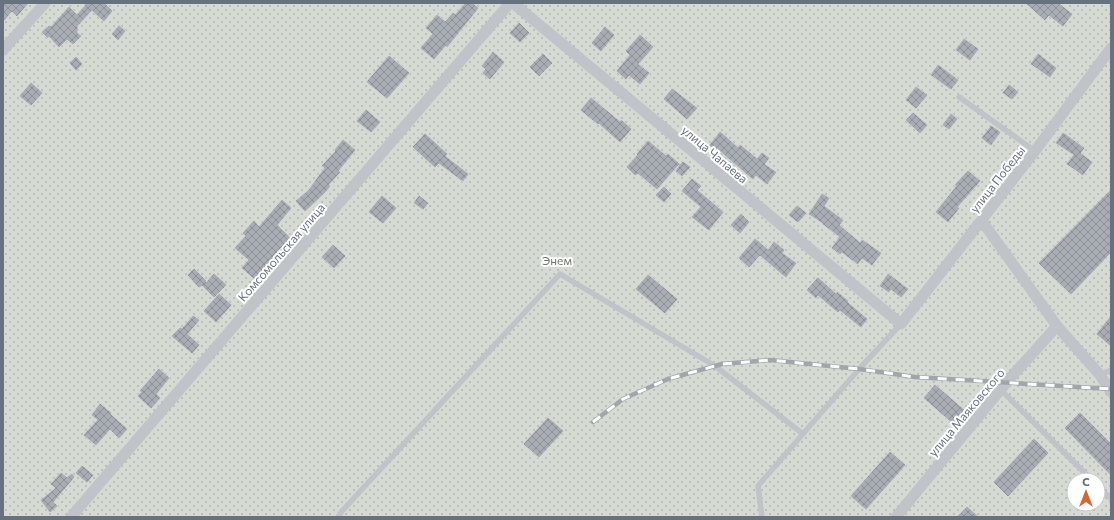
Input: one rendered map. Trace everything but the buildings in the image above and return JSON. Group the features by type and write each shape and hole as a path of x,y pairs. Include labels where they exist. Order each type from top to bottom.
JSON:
{"street":[{"path":"3,50 44,3"},
{"name":"улица Чапаева","path":"512,3 901,324"},
{"name":"Комсомольская улица","path":"71,517 512,3"},
{"name":"улица Победы","path":"901,324 982,221 1111,48"},
{"path":"982,221 1057,326 1100,375 1111,392"},
{"name":"улица Маяковского","path":"896,517 1001,390 1057,326"}],"lane":[{"path":"959,97 1035,151"},
{"path":"338,517 560,274 715,366 803,434"},
{"path":"762,517 758,486 859,369 901,324"},
{"path":"1100,375 1111,370"},
{"path":"1001,390 1084,472"}],"green space":[{"name":"Энем","path":"3,3 1111,3 1111,517 3,517"}],"railway":[{"path":"593,422 623,399 668,379 722,364 770,360 859,369 915,377 1111,389"}]}
